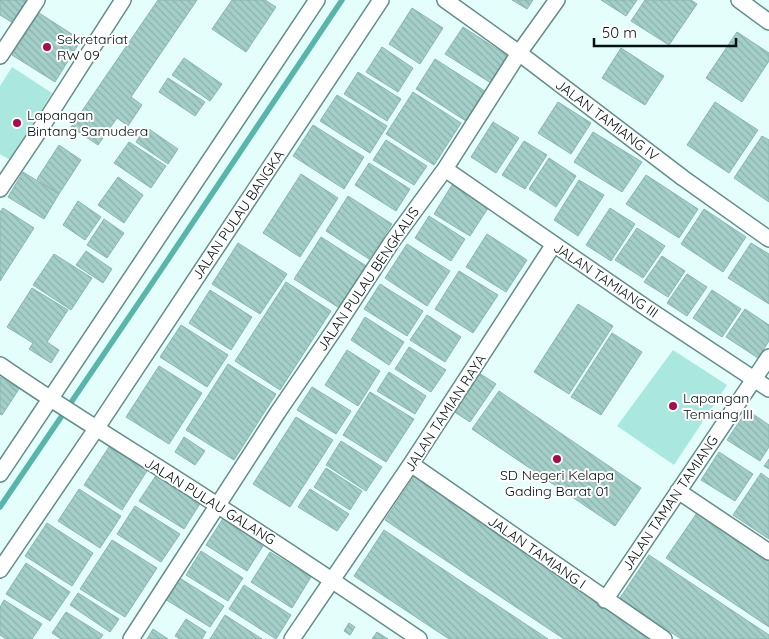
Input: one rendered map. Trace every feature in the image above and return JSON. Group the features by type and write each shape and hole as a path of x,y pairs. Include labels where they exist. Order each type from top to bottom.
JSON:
{"street":[{"path":"2,48 37,0"},
{"path":"0,189 123,0"},
{"path":"0,474 55,402 317,0"},
{"name":"JALAN PULAU BANGKA","path":"0,570 89,425 381,0"},
{"name":"JALAN TAMIANG IV","path":"445,0 519,53 683,178 769,238"},
{"name":"JALAN PULAU BENGKALIS","path":"131,639 278,412 391,244 445,169 519,53 557,0"},
{"path":"739,0 769,22"},
{"name":"JALAN TAMIANG III","path":"445,169 769,389"},
{"name":"JALAN TAMIAN RAYA","path":"292,639 412,464 554,244"},
{"name":"JALAN TAMAN TAMIANG","path":"605,600 769,357"},
{"name":"JALAN PULAU GALANG","path":"0,365 89,425 333,580 419,639"},
{"name":"JALAN TAMIANG I","path":"412,464 605,600 664,639"},
{"path":"678,491 769,552"}],"green space":[{"name":"Lapangan Bintang Samudera","path":"12,67 52,93 10,160 0,154 0,86"},
{"name":"Lapangan Temiang III","path":"673,350 727,385 674,465 617,426"}],"building":[{"path":"0,0 28,0 13,23 0,15"},
{"path":"158,0 197,0 131,97 142,105 128,126 117,118 98,145 71,127"},
{"path":"232,0 265,0 276,7 246,52 212,29"},
{"path":"512,0 533,0 527,9"},
{"path":"601,0 637,0 626,16"},
{"path":"645,0 691,0 697,4 669,45 631,21"},
{"path":"412,8 443,28 420,64 389,44"},
{"name":"Sekretariat RW 09","path":"39,13 81,40 55,82 12,55"},
{"path":"463,27 511,58 494,85 445,54"},
{"path":"737,32 769,53 769,61 742,102 706,78"},
{"path":"382,47 413,68 398,92 366,72"},
{"path":"621,48 664,76 645,105 602,78"},
{"path":"184,58 222,84 210,101 172,75"},
{"path":"435,59 485,91 466,121 416,89"},
{"path":"358,72 401,99 387,121 344,94"},
{"path":"168,78 205,102 195,116 159,92"},
{"path":"413,92 461,123 434,165 386,134"},
{"path":"337,95 387,126 370,153 320,121"},
{"path":"558,102 591,123 571,154 538,133"},
{"path":"715,102 758,130 729,173 687,145"},
{"path":"493,122 519,138 496,173 471,157"},
{"path":"313,125 364,157 344,189 293,156"},
{"path":"146,127 178,149 168,164 136,142"},
{"path":"593,132 642,162 622,192 574,162"},
{"path":"762,136 769,140 769,202 734,178"},
{"path":"386,140 427,166 414,185 373,160"},
{"path":"524,141 547,155 525,189 502,175"},
{"path":"129,142 166,166 151,188 114,163"},
{"path":"59,145 81,160 59,194 37,179"},
{"path":"549,158 576,176 556,207 529,189"},
{"path":"369,163 410,189 396,211 355,185"},
{"path":"23,172 59,194 44,219 8,197"},
{"path":"301,174 338,198 300,257 263,233"},
{"path":"646,175 698,209 679,238 626,204"},
{"path":"118,177 143,195 124,223 98,205"},
{"path":"579,180 604,195 578,236 554,220"},
{"path":"452,185 488,208 470,236 434,214"},
{"path":"348,196 392,224 369,259 326,231"},
{"path":"78,201 101,217 85,240 63,225"},
{"path":"3,208 34,228 0,281 0,212"},
{"path":"610,208 635,224 611,261 586,245"},
{"path":"704,209 746,237 723,272 681,244"},
{"path":"429,216 465,239 451,261 415,238"},
{"path":"104,219 124,233 107,258 87,245"},
{"path":"637,228 665,246 643,278 615,260"},
{"path":"487,234 527,260 506,292 466,267"},
{"path":"321,237 368,267 341,309 294,279"},
{"path":"238,243 287,274 260,314 212,284"},
{"path":"751,243 769,254 769,304 728,278"},
{"path":"407,244 450,271 427,306 385,278"},
{"path":"86,251 112,269 103,283 76,265"},
{"path":"54,254 92,278 71,310 33,285"},
{"path":"662,256 685,271 668,297 644,282"},
{"path":"459,271 498,295 473,333 435,309"},
{"path":"687,274 707,287 687,316 667,303"},
{"path":"286,282 331,311 280,390 235,361"},
{"path":"380,284 423,311 407,336 364,309"},
{"path":"32,288 68,310 47,342 59,350 51,363 29,349 33,343 7,327"},
{"path":"210,290 252,317 231,350 189,323"},
{"path":"712,290 741,309 722,337 693,318"},
{"path":"578,304 613,326 569,394 534,372"},
{"path":"745,309 769,325 769,341 758,358 726,337"},
{"path":"427,315 461,337 445,362 410,340"},
{"path":"365,317 404,342 389,365 351,340"},
{"path":"181,325 228,355 207,387 160,357"},
{"path":"612,333 642,352 601,415 571,397"},
{"path":"409,347 446,370 431,392 395,369"},
{"path":"347,350 380,371 358,406 325,385"},
{"path":"228,364 276,394 234,460 186,430"},
{"path":"159,366 202,393 169,444 126,417"},
{"path":"389,372 426,396 415,414 377,391"},
{"path":"479,373 496,384 470,422 453,411"},
{"path":"0,377 19,389 2,415 0,414"},
{"path":"312,387 351,411 336,434 297,410"},
{"name":"SD Negeri Kelapa Gading Barat 01","path":"499,391 641,488 615,526 472,429"},
{"path":"370,392 414,419 386,462 343,435"},
{"path":"747,410 769,425 769,447 760,461 727,440"},
{"path":"296,417 333,440 290,507 253,484"},
{"path":"184,437 205,451 195,465 175,452"},
{"path":"341,441 382,467 366,491 326,465"},
{"path":"109,447 147,471 122,510 84,485"},
{"path":"719,452 753,474 735,501 701,480"},
{"path":"769,459 769,469 764,466"},
{"path":"326,468 362,491 350,510 314,487"},
{"path":"761,473 769,479 769,539 733,515"},
{"path":"157,474 201,502 184,529 139,501"},
{"path":"415,475 661,639 564,639 385,520"},
{"path":"79,489 121,516 100,548 58,521"},
{"path":"310,489 349,514 337,531 298,507"},
{"path":"135,506 180,534 161,562 117,534"},
{"path":"699,510 769,557 769,627 666,558"},
{"path":"224,517 265,543 247,571 206,545"},
{"path":"47,523 93,553 72,586 25,556"},
{"path":"384,530 548,639 449,639 354,576"},
{"path":"112,540 157,568 125,617 80,589"},
{"path":"201,551 243,578 228,601 186,575"},
{"path":"270,552 311,577 292,608 251,582"},
{"path":"649,555 769,635 769,639 681,639 620,598"},
{"path":"26,563 70,592 50,621 6,594"},
{"path":"178,577 224,606 210,627 165,599"},
{"path":"244,585 291,615 276,639 229,609"},
{"path":"78,593 119,619 110,632 70,605"},
{"path":"4,600 42,624 32,639 6,639 0,635 0,607"},
{"path":"66,612 103,635 100,639 61,639 52,633"},
{"path":"225,615 262,639 210,639"},
{"path":"186,619 206,632 202,639 180,639 175,636"},
{"path":"349,623 355,627 350,635 344,631"},
{"path":"153,629 168,639 147,639"},
{"path":"377,632 388,639 372,639"}],"waterway":[{"path":"0,507 342,0"}],"place":[{"name":"Sekretariat RW 09","path":"47,47"},
{"name":"Lapangan Bintang Samudera","path":"17,123"},
{"name":"Lapangan Temiang III","path":"673,406"},
{"name":"SD Negeri Kelapa Gading Barat 01","path":"557,459"}]}
